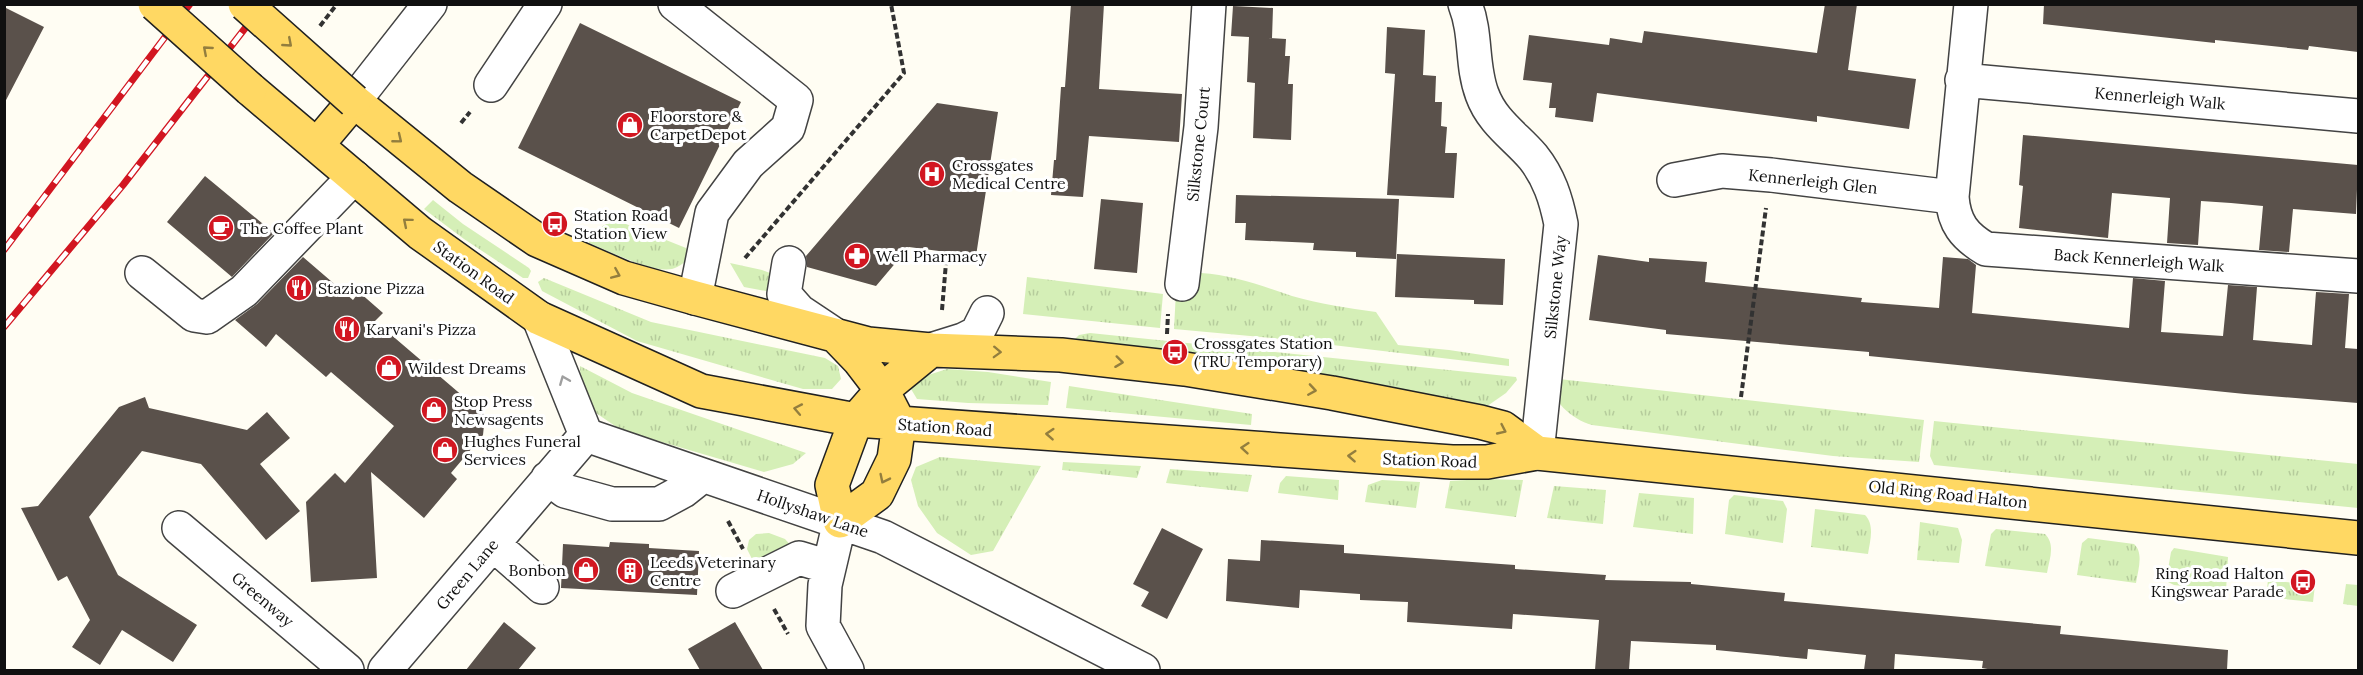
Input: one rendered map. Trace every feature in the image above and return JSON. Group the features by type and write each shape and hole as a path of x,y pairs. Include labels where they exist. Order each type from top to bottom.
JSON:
{"main road":[{"name":"Station Road","path":"155,4 250,89 420,233 539,318 701,391 856,420 1452,462 1488,462 1537,453"},
{"path":"245,4 354,101 460,187 537,240 624,278 868,344 931,350 1061,355 1185,369 1332,393 1503,428 1537,453"},
{"path":"317,145 354,101"},
{"path":"835,335 859,360 882,390 899,423 894,459 877,494 840,521 832,485 856,420 882,390 931,350"},
{"name":"Old Ring Road Halton","path":"1537,453 2358,538"}],"street":[{"path":"354,101 430,4"},
{"path":"492,85 545,4"},
{"path":"675,4 796,100 788,128 748,164 712,213 695,298"},
{"name":"Silkstone Court","path":"1182,284 1201,127 1209,4"},
{"name":"Silkstone Way","path":"1465,4 1474,41 1475,68 1482,95 1495,119 1532,156 1547,177 1556,200 1561,224 1537,453"},
{"path":"1952,197 1971,4"},
{"name":"Kennerleigh Walk","path":"1962,80 2358,116"},
{"name":"Kennerleigh Glen","path":"1674,180 1722,171 1952,197"},
{"path":"142,273 194,315 207,317 244,291 354,177"},
{"name":"Back Kennerleigh Walk","path":"1952,197 1953,214 1960,229 1972,241 1986,249 2358,276"},
{"path":"789,263 784,294 799,312 835,335"},
{"path":"931,350 977,333 987,314"},
{"path":"539,318 586,435"},
{"name":"Hollyshaw Lane","path":"586,435 883,537 1143,670"},
{"name":"Green Lane","path":"385,670 586,435"},
{"path":"549,478 565,491 612,504 659,504 683,491 702,476"},
{"path":"840,521 825,585 823,626 847,670"},
{"name":"Greenway","path":"179,528 347,670"},
{"path":"493,544 542,586"},
{"path":"733,591 799,558 829,567"}],"path":[{"path":"745,258 904,73 891,4"},
{"path":"1741,397 1771,175"},
{"path":"942,313 947,251"}],"green space":[{"path":"433,200 463,224 529,268 531,271 528,278 523,278 464,239 424,209"},
{"path":"611,222 621,222 686,248 692,255 678,267 672,269 653,268 589,243 594,230"},
{"path":"730,263 778,276 777,293 744,287"},
{"path":"1201,273 1236,279 1313,301 1376,312 1398,345 1509,359 1509,366 1282,339 1174,329 1176,291"},
{"path":"1027,277 1163,294 1160,328 1023,314"},
{"path":"544,278 651,322 825,358 838,366 841,379 832,389 803,389 637,341 542,291 538,282"},
{"path":"1090,333 1516,377 1517,380 1506,393 1483,409 1252,372 1075,339 1079,335"},
{"path":"580,366 632,393 806,453 793,464 764,472 621,430 596,413 581,394"},
{"path":"947,369 988,372 1051,382 1048,405 917,399 911,389 916,379"},
{"path":"1550,378 1924,420 1919,462 1833,456 1592,425 1570,414 1564,408 1554,394"},
{"path":"1069,386 1252,414 1251,425 1066,408"},
{"path":"1934,421 2358,464 2358,508 1934,465 1930,456"},
{"path":"940,457 1041,466 993,551 971,555 937,533 918,506 911,480 916,467"},
{"path":"1063,462 1141,466 1137,478 1062,470"},
{"path":"1170,469 1252,475 1248,492 1166,483"},
{"path":"1286,476 1339,480 1338,500 1278,493 1280,483"},
{"path":"1382,480 1420,482 1416,508 1365,502 1368,485"},
{"path":"1523,480 1516,517 1445,508 1450,481"},
{"path":"1554,486 1606,490 1603,524 1547,518"},
{"path":"1639,493 1694,498 1693,534 1633,527"},
{"path":"1734,495 1783,501 1787,509 1783,543 1725,534 1729,500"},
{"path":"1815,509 1865,515 1871,528 1868,554 1811,547"},
{"path":"1920,522 1958,528 1962,540 1959,563 1917,560"},
{"path":"1996,529 2045,534 2051,548 2047,573 1985,566 1991,534"},
{"path":"769,533 785,539 794,549 757,569 747,549 749,540 756,534"},
{"path":"2088,538 2134,544 2140,557 2136,583 2077,575 2082,543"},
{"path":"2174,548 2228,557 2226,591 2174,585 2166,581 2171,552"},
{"path":"2268,580 2315,585 2313,602 2266,597"},
{"path":"2346,584 2358,585 2358,606 2343,604"}],"building":[{"path":"1071,4 1104,4 1099,89 1182,94 1179,142 1089,136 1083,197 1051,195 1061,87 1065,87"},
{"path":"1825,4 1857,4 1848,70 1916,79 1909,129 1817,116 1817,122 1597,93 1593,122 1555,117 1556,108 1549,108 1552,83 1523,80 1529,35 1609,45 1610,38 1642,43 1644,31 1817,53"},
{"path":"2044,4 2358,4 2358,52 2309,46 2308,50 2215,40 2215,43 2043,24"},
{"path":"1233,6 1273,8 1272,38 1268,38 1286,39 1285,56 1290,56 1288,84 1293,84 1291,140 1253,138 1255,83 1247,82 1249,37 1231,36"},
{"path":"4,7 44,27 4,104"},
{"name":"Floorstore & CarpetDepot","path":"580,23 741,102 679,228 518,148"},
{"path":"1387,27 1425,30 1423,75 1436,76 1435,102 1442,102 1441,126 1447,127 1445,153 1457,153 1454,198 1387,195 1395,74 1385,73"},
{"name":"Crossgates Medical Centre","path":"937,103 998,112 976,256 909,247 876,286 807,267 806,256"},
{"path":"2023,135 2358,165 2356,214 2293,209 2289,252 2259,250 2263,206 2231,203 2201,201 2198,245 2167,243 2170,198 2112,193 2108,238 2019,228 2023,186 2019,185"},
{"path":"205,176 274,233 232,277 167,222"},
{"path":"1236,195 1399,199 1396,259 1356,257 1356,252 1313,250 1314,243 1245,240 1246,223 1235,223"},
{"path":"1101,199 1143,203 1137,273 1094,269"},
{"path":"1397,254 1505,259 1503,305 1474,304 1474,300 1395,297"},
{"path":"1598,255 1649,262 1649,258 1707,262 1705,282 1862,298 1861,302 1939,308 1943,257 1968,259 1976,265 1972,313 2129,328 2133,278 2165,281 2161,332 2223,336 2228,285 2257,287 2253,340 2312,345 2316,292 2349,294 2345,348 2358,349 2358,403 2245,394 1869,356 1869,352 1666,334 1666,330 1589,320"},
{"path":"303,257 353,300 359,292 383,313 375,321 485,415 483,435 451,473 457,479 424,518 371,472 377,578 311,582 306,502 335,473 345,483 394,426 331,372 326,377 276,334 266,347 235,320 257,304"},
{"path":"145,397 149,408 247,430 267,412 290,438 260,464 300,511 266,540 201,464 142,451 89,517 118,575 197,625 173,662 122,630 100,665 72,647 90,620 67,576 58,581 21,508 38,506 119,407"},
{"path":"1162,528 1203,549 1167,619 1141,606 1149,592 1133,584"},
{"path":"1261,540 1344,545 1344,553 1515,565 1515,569 1606,575 1605,580 1691,582 1691,584 1785,593 1784,601 2061,626 2060,634 2228,650 2227,670 1993,670 1982,668 1983,661 1895,654 1894,670 1864,670 1866,655 1808,649 1807,659 1716,650 1716,645 1631,641 1629,670 1595,670 1599,620 1513,614 1512,629 1407,622 1408,602 1360,600 1360,594 1300,590 1299,608 1226,601 1228,559 1260,561"},
{"name":"Leeds Veterinary Centre","path":"610,542 649,544 649,548 699,551 697,595 561,588 563,544 609,547"},
{"path":"504,622 536,648 518,670 466,670"},
{"path":"735,622 763,670 700,670 688,649"}],"railway":[{"path":"4,250 190,4"},
{"path":"4,327 123,185 264,4"}],"place":[{"name":"Floorstore & CarpetDepot","path":"630,125"},
{"name":"Crossgates Medical Centre","path":"932,174"},
{"name":"Station Road Station View","path":"555,224"},
{"name":"The Coffee Plant","path":"221,228"},
{"name":"Well Pharmacy","path":"857,256"},
{"name":"Stazione Pizza","path":"299,288"},
{"name":"Karvani's Pizza","path":"347,329"},
{"name":"Crossgates Station (TRU Temporary)","path":"1175,352"},
{"name":"Wildest Dreams","path":"389,368"},
{"name":"Stop Press Newsagents","path":"434,410"},
{"name":"Hughes Funeral Services","path":"445,450"},
{"name":"Bonbon","path":"586,570"},
{"name":"Leeds Veterinary Centre","path":"630,571"},
{"name":"Ring Road Halton Kingswear Parade","path":"2303,582"}]}
